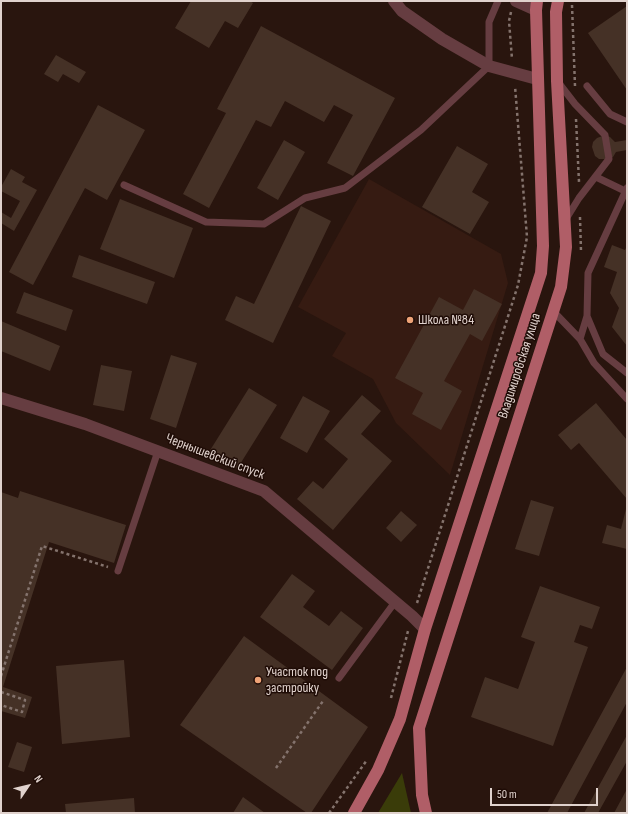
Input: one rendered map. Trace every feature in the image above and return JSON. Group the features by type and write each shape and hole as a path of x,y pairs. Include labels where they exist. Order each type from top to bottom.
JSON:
{"main road":[{"name":"Владимировская улица","path":"426,813 422,795 419,728 561,287 566,247 557,81 556,12 558,1"},
{"name":"Владимировская улица","path":"354,813 378,770 400,718 425,629 540,273 543,246 536,6"}],"street":[{"path":"394,1 402,11 436,35 489,66 537,79"},
{"path":"514,4 536,6"},
{"name":"Чернышевский спуск","path":"1,398 85,424 264,491 412,616 425,629"}],"lane":[{"path":"124,185 206,222 264,224 305,198 345,188 421,130 489,66 489,22 498,1"},
{"path":"557,81 575,104 605,136 609,159 579,198 565,221"},
{"path":"586,86 610,114 627,122"},
{"path":"580,339 587,316 588,273 626,190 596,176"},
{"path":"553,311 580,339 594,363 627,400"},
{"path":"587,316 603,354 627,373"},
{"path":"118,571 158,451"},
{"path":"339,678 395,602"}],"path":[{"path":"571,1 581,250"},
{"path":"389,705 412,616 518,285 525,251 527,238 509,21 514,4"},
{"path":"1,676 42,546 118,571"},
{"path":"1,692 25,700 22,712 1,705"},
{"path":"276,768 323,701"},
{"path":"329,813 370,756"}],"shaded area":[{"name":"Школа №84","path":"369,179 501,254 508,283 450,475 396,423 373,379 332,356 346,333 298,307"},
{"path":"402,773 411,813 378,813"}],"building":[{"path":"191,1 250,1 253,3 238,28 225,21 209,48 175,28"},
{"path":"627,6 627,90 588,33"},
{"path":"261,26 395,98 353,176 327,163 353,115 334,105 324,122 285,101 271,127 256,120 209,208 183,194 226,113 217,109"},
{"path":"56,55 86,72 79,83 63,74 58,82 44,74"},
{"path":"98,105 145,130 107,200 85,188 33,285 9,272"},
{"path":"605,135 610,137 615,142 627,140 627,150 616,152 613,157 609,159 599,159 595,156 592,147 593,142 597,138"},
{"path":"284,140 305,152 278,200 257,188"},
{"path":"457,146 488,164 472,192 489,202 470,234 422,207"},
{"path":"11,169 25,177 22,182 37,190 14,231 1,223 1,212 11,218 20,201 1,191 1,187"},
{"path":"120,199 193,228 174,278 100,249"},
{"path":"301,206 331,221 273,343 225,320 236,296 254,304"},
{"path":"612,245 625,250 627,246 627,346 612,327 619,308 610,293 617,272 604,267"},
{"path":"79,255 155,282 147,304 72,277"},
{"path":"474,289 502,304 482,341 470,334 444,381 462,391 441,430 412,414 423,393 395,378 439,297 463,310"},
{"path":"24,292 73,310 66,331 16,313"},
{"path":"1,321 60,346 50,371 1,351"},
{"path":"171,355 197,363 176,428 150,419"},
{"path":"101,365 132,371 124,411 93,405"},
{"path":"249,388 277,405 237,469 209,452"},
{"path":"362,395 381,411 361,434 392,461 333,530 297,499 313,481 323,489 348,459 324,439"},
{"path":"303,396 330,411 307,453 280,438"},
{"path":"596,403 627,440 627,499 579,443 571,450 558,435"},
{"path":"20,491 126,525 114,563 49,542 3,687 32,697 25,718 1,711 1,492 18,498"},
{"path":"531,500 554,507 539,556 515,549"},
{"path":"626,509 627,549 602,543 607,525 621,529"},
{"path":"401,511 417,525 401,542 386,528"},
{"path":"292,574 315,591 303,607 329,626 341,611 363,628 332,670 260,617"},
{"path":"540,586 600,607 592,629 580,625 574,642 588,647 553,746 471,717 485,677 518,689 535,642 521,637"},
{"name":"Участок под застройку","path":"244,636 368,727 311,813 307,813 180,725"},
{"path":"124,660 130,737 62,744 56,666"},
{"path":"627,667 627,702 567,813 547,813"},
{"path":"627,735 627,761 598,813 584,813"},
{"path":"17,742 32,747 24,772 8,767"},
{"path":"627,789 627,813 614,813"},
{"path":"243,797 265,813 233,813"},
{"path":"134,798 135,813 66,813 65,804"}],"place":[{"name":"Школа №84","path":"410,320"},
{"name":"Участок под застройку","path":"258,680"}]}
